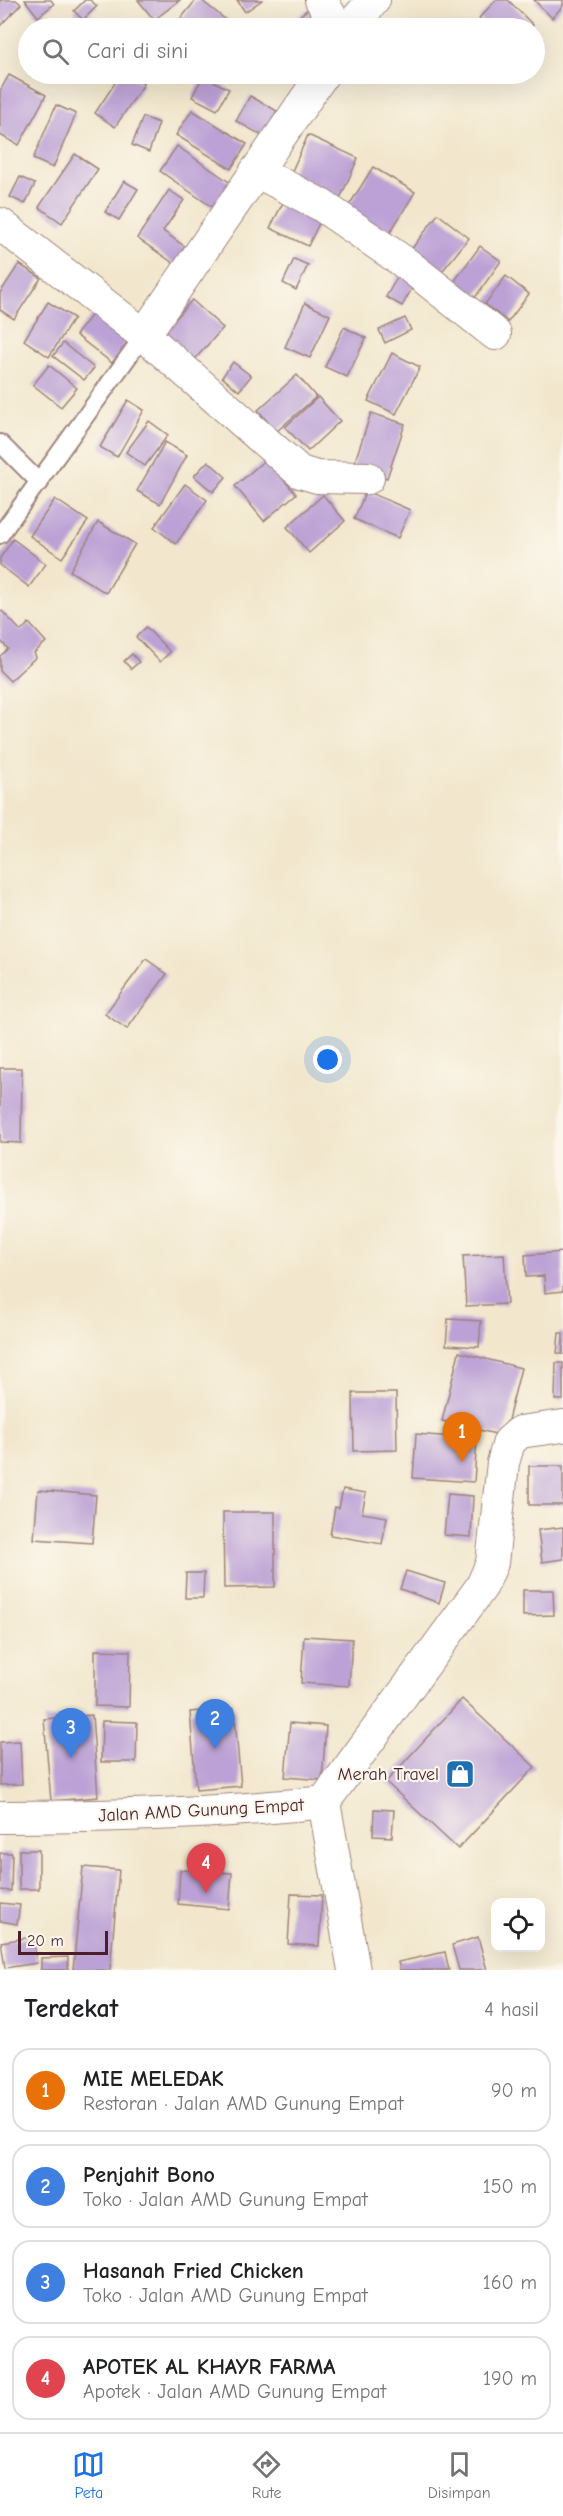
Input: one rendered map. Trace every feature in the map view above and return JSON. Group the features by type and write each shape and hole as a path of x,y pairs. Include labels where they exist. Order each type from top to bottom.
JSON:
{"street":[{"path":"321,0 331,18"},
{"path":"358,18 374,0"},
{"path":"144,334 316,84"},
{"path":"256,171 321,206 360,232 408,265 495,334"},
{"path":"0,224 144,334 300,472 317,477 368,478"},
{"name":"Jalan AMD Gunung Empat","path":"0,1817 69,1817 261,1809 324,1802 487,1576 494,1545 503,1463 509,1442 520,1432 563,1426"},
{"path":"324,1802 354,1970"}],"lane":[{"path":"0,535 144,334"},
{"path":"0,443 39,483"}],"building":[{"path":"0,0 16,0 21,4 0,26"},
{"path":"25,0 51,0 54,4 38,17"},
{"path":"85,0 90,0 97,6 85,18 81,18 74,11"},
{"path":"138,0 180,0 157,18 152,18"},
{"path":"196,0 201,0 224,18 181,18"},
{"path":"237,0 262,0 245,12"},
{"path":"496,0 508,0 526,18 479,18"},
{"path":"534,0 563,0 563,6 552,18"},
{"path":"308,9 316,18 297,18"},
{"path":"9,75 18,80 18,84 26,84 46,95 19,145 0,135 0,91"},
{"path":"114,84 144,84 115,127 95,113"},
{"path":"199,84 219,84 229,89 217,110 192,97"},
{"path":"250,96 277,111 263,136 236,121"},
{"path":"56,105 76,114 53,168 33,159"},
{"path":"192,110 247,144 231,169 176,135"},
{"path":"143,117 159,123 149,152 132,145"},
{"path":"308,135 358,158 338,203 288,180"},
{"path":"177,146 232,184 215,209 160,171"},
{"path":"75,154 98,169 62,223 39,207"},
{"path":"373,167 415,192 385,241 343,215"},
{"path":"20,177 35,184 25,204 10,197"},
{"path":"124,181 138,189 119,220 105,212"},
{"path":"169,190 184,200 163,231 194,253 182,269 137,238"},
{"path":"286,197 323,215 308,246 270,228"},
{"path":"438,214 469,238 440,274 410,251"},
{"path":"480,246 501,261 469,306 448,290"},
{"path":"294,259 308,265 296,290 283,283"},
{"path":"19,264 41,278 14,319 0,310 0,293"},
{"path":"400,272 416,281 402,306 386,297"},
{"path":"506,276 529,294 508,322 485,304"},
{"path":"192,300 223,328 194,360 163,333"},
{"path":"48,302 74,318 49,357 24,340"},
{"path":"305,303 330,315 310,358 285,347"},
{"path":"94,312 130,341 112,363 76,335"},
{"path":"405,318 411,330 385,343 379,330"},
{"path":"344,327 366,338 347,377 325,367"},
{"path":"63,343 94,368 84,380 53,356"},
{"path":"392,353 420,367 396,414 368,401"},
{"path":"233,362 251,376 239,391 222,377"},
{"path":"49,365 77,388 61,407 33,385"},
{"path":"297,375 316,397 276,432 258,410"},
{"path":"318,397 340,421 308,451 285,427"},
{"path":"128,400 144,410 117,457 100,447"},
{"path":"371,413 405,424 387,478 353,467"},
{"path":"149,421 168,435 145,466 126,452"},
{"path":"165,442 187,455 160,504 137,491"},
{"path":"266,459 296,494 264,521 235,486"},
{"path":"208,461 226,477 213,492 194,476"},
{"path":"185,484 207,500 176,544 154,527"},
{"path":"366,491 410,510 398,538 354,519"},
{"path":"323,495 345,521 309,553 287,527"},
{"path":"55,499 88,521 62,558 30,536"},
{"path":"98,522 135,544 106,593 70,571"},
{"path":"13,539 46,564 29,587 0,565 0,558"},
{"path":"2,611 21,631 29,623 46,642 34,653 36,657 10,681 0,671 0,656 8,649 0,640 0,613"},
{"path":"146,627 170,652 160,662 136,637"},
{"path":"132,654 139,662 131,669 124,661"},
{"path":"146,959 167,974 127,1029 105,1014"},
{"path":"0,1068 22,1068 21,1143 0,1142"},
{"path":"563,1252 563,1291 545,1293 544,1276 526,1277 525,1255"},
{"path":"504,1254 507,1304 466,1306 463,1256"},
{"path":"448,1319 481,1321 479,1347 446,1345"},
{"path":"559,1333 563,1333 563,1354 557,1353"},
{"path":"459,1352 521,1368 504,1436 442,1421"},
{"path":"556,1363 563,1363 563,1400 555,1400"},
{"path":"353,1393 396,1393 397,1450 354,1451"},
{"path":"416,1434 477,1439 474,1482 413,1478"},
{"path":"529,1466 563,1466 563,1505 529,1505"},
{"path":"343,1489 366,1493 362,1513 387,1517 382,1544 330,1535 335,1507 339,1508"},
{"path":"38,1490 96,1495 92,1543 34,1539"},
{"path":"448,1494 473,1496 471,1537 444,1535"},
{"path":"223,1512 275,1512 275,1587 224,1588"},
{"path":"563,1527 563,1559 542,1562 538,1530"},
{"path":"406,1571 445,1583 439,1603 400,1589"},
{"path":"186,1573 204,1573 203,1598 185,1598"},
{"path":"523,1590 553,1590 554,1615 523,1616"},
{"path":"304,1636 352,1639 349,1686 301,1683"},
{"path":"95,1650 130,1651 129,1707 95,1706"},
{"name":"Merah Travel","path":"462,1699 535,1767 458,1849 386,1782"},
{"path":"234,1708 241,1786 196,1790 190,1712"},
{"path":"92,1715 98,1797 51,1801 44,1719"},
{"path":"102,1721 137,1722 136,1762 101,1762"},
{"path":"290,1723 326,1726 322,1780 285,1777"},
{"path":"20,1741 22,1784 0,1785 0,1742"},
{"path":"374,1809 394,1810 392,1837 373,1836"},
{"path":"19,1850 39,1850 39,1889 19,1889"},
{"path":"0,1853 12,1853 11,1891 0,1890"},
{"path":"83,1867 119,1870 110,1970 73,1970"},
{"path":"180,1870 232,1873 229,1909 178,1904"},
{"path":"291,1894 322,1895 319,1946 288,1944"},
{"path":"0,1903 20,1905 17,1924 0,1921"},
{"path":"33,1937 37,1963 5,1968 1,1942"},
{"path":"478,1937 487,1970 459,1970 452,1945"},
{"path":"445,1952 449,1970 400,1970 398,1962"},
{"path":"68,1957 68,1970 41,1970 41,1958"}],"place":[{"name":"MIE MELEDAK","path":"462,1462"},
{"name":"Penjahit Bono","path":"215,1749"},
{"name":"Hasanah Fried Chicken","path":"71,1758"},
{"name":"Merah Travel","path":"460,1774"},
{"name":"APOTEK AL KHAYR FARMA","path":"206,1893"}]}
